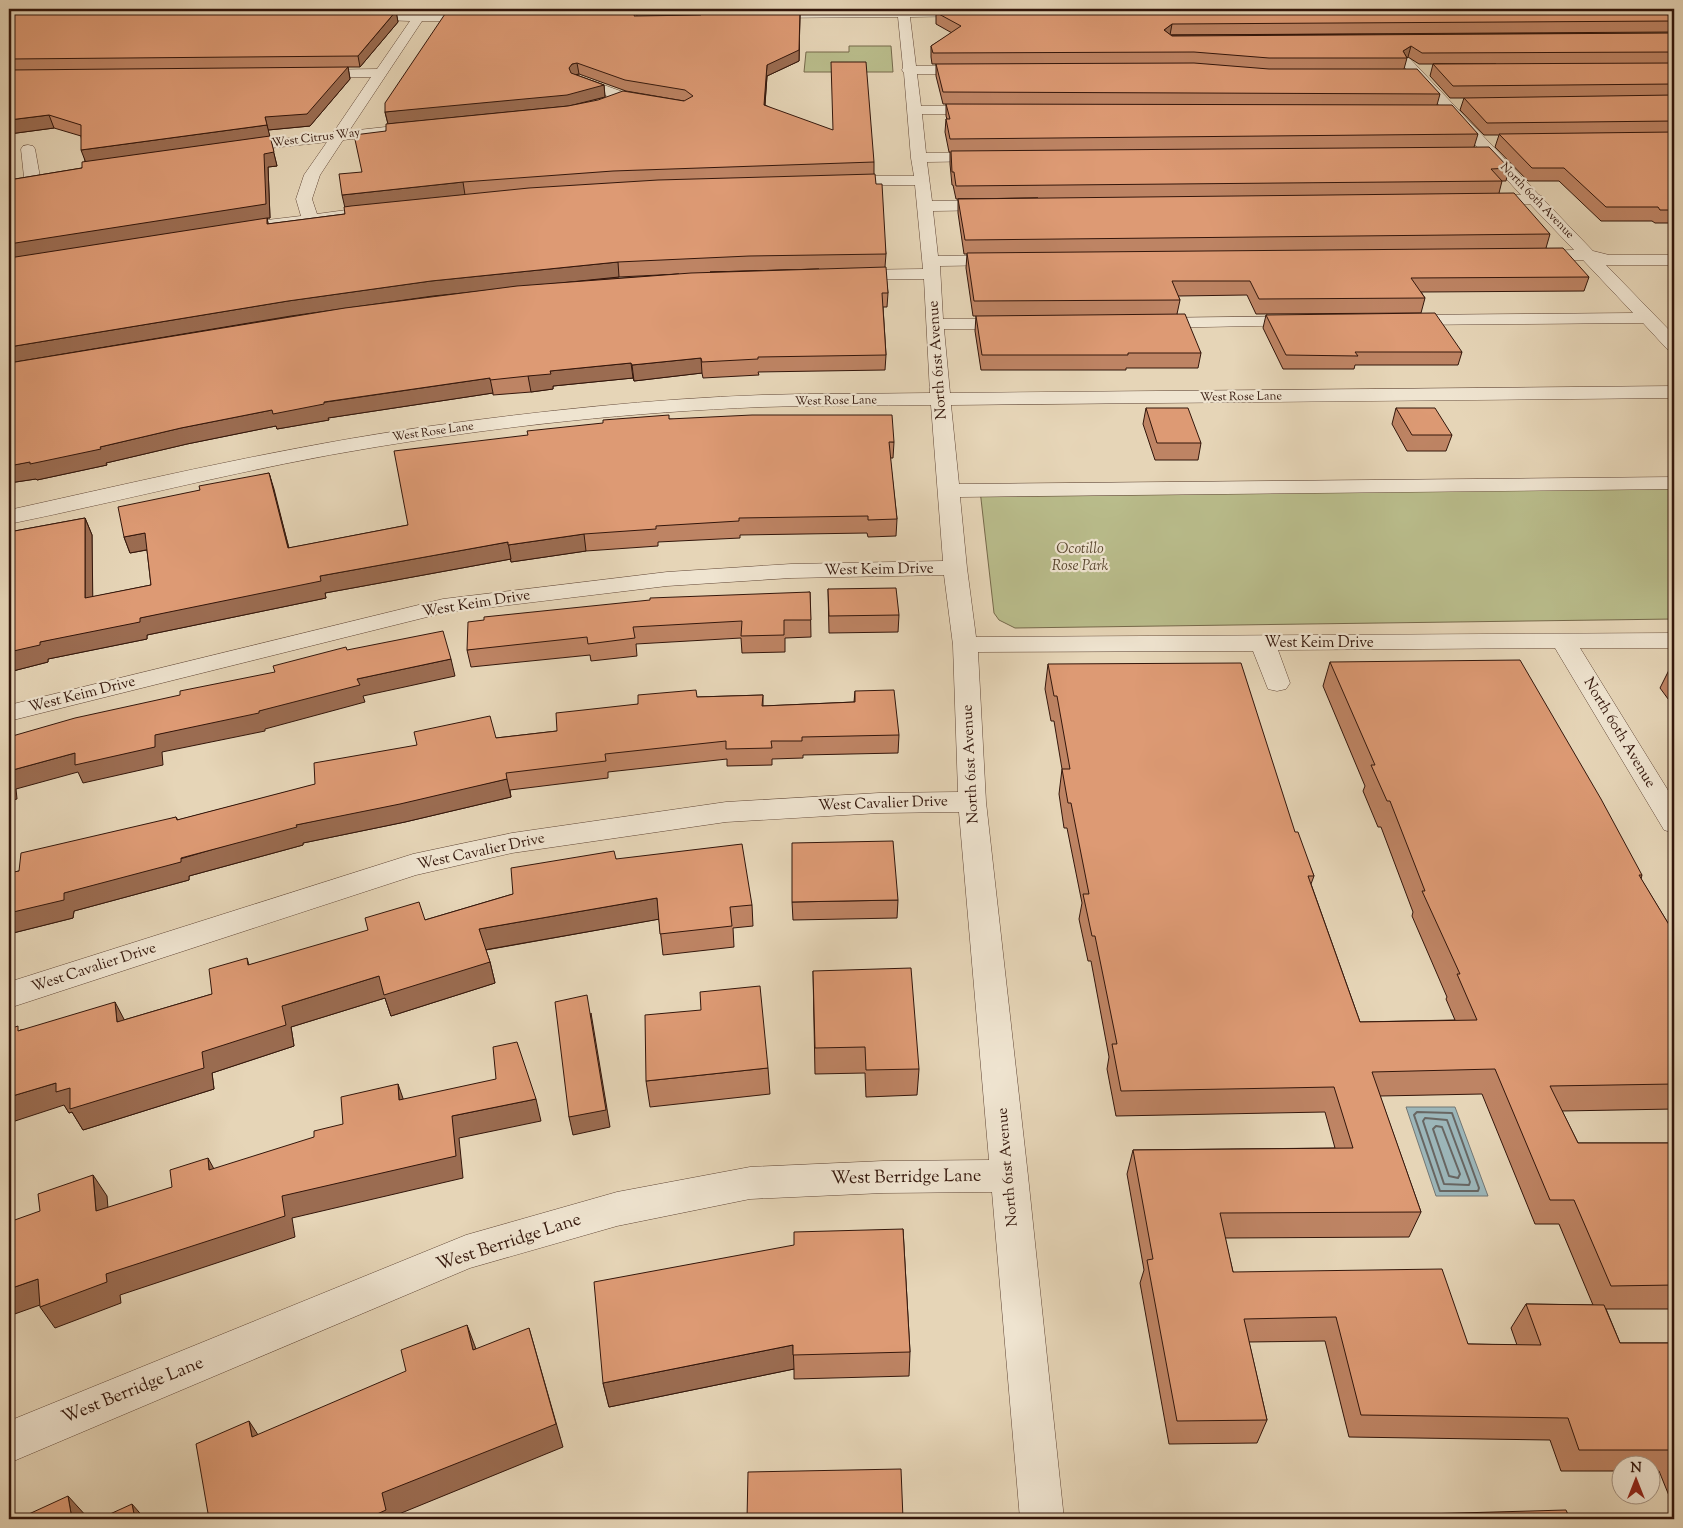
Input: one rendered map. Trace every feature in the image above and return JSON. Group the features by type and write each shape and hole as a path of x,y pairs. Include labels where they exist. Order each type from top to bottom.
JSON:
{"street":[{"path":"1615,10 1674,10"},
{"path":"1651,10 1661,22"},
{"path":"586,16 674,12 905,11 982,13"},
{"name":"North 61st Avenue","path":"905,11 908,70 931,268 940,400 955,568 965,645 972,802 1042,1519"},
{"name":"North 60th Avenue","path":"1378,11 1354,11 1386,40 1412,74 1450,108 1674,345"},
{"path":"349,17 418,17 453,13 489,16"},
{"path":"310,218 304,199 307,186 338,135 418,17"},
{"path":"1366,40 1406,40"},
{"path":"908,70 987,70"},
{"path":"1412,74 1435,70"},
{"path":"301,74 379,73"},
{"path":"578,80 623,97 667,104"},
{"path":"601,104 623,97"},
{"path":"913,110 993,110"},
{"name":"West Citrus Way","path":"222,150 338,135 434,126"},
{"path":"1471,153 1500,140"},
{"path":"17,180 37,177 28,150"},
{"path":"921,181 997,157"},
{"path":"827,182 921,181 1013,205"},
{"path":"1468,200 1537,200"},
{"path":"232,229 397,208"},
{"path":"1520,256 1590,256 1608,260 1674,260"},
{"path":"834,276 1020,260"},
{"path":"1391,320 1649,318"},
{"path":"1132,323 1321,321"},
{"path":"934,324 1033,324"},
{"name":"West Rose Lane","path":"9,517 319,450 466,427 597,412 709,404 1674,392"},
{"path":"949,491 1674,483"},
{"name":"West Keim Drive","path":"9,713 443,606 666,579 791,571 955,568"},
{"name":"West Keim Drive","path":"965,645 1674,640"},
{"name":"North 60th Avenue","path":"1564,642 1674,824"},
{"path":"1263,643 1277,683"},
{"name":"West Cavalier Drive","path":"9,995 412,866 512,843 726,812 879,803 972,802"},
{"name":"West Berridge Lane","path":"9,1442 466,1252 617,1209 750,1183 884,1177 1010,1176"}],"green space":[{"path":"849,46 891,46 893,72 804,72 806,52 849,52"},
{"name":"Ocotillo Rose Park","path":"1674,483 1674,619 1015,628 999,620 994,613 980,490"}],"water":[{"path":"1406,1107 1455,1107 1488,1196 1436,1196"}],"building":[{"path":"936,9 1659,9 1674,19 1674,21 1172,24 1164,30 1172,36 1674,33 1674,52 1422,53 1411,46 1403,51 1407,58 1269,58 1194,52 933,53 931,46 961,26 937,13"},
{"path":"702,10 800,10 799,50 767,65 764,105 833,130 831,62 866,62 874,162 613,171 463,182 342,195 339,174 362,172 354,135 386,131 386,124 568,106 598,100 623,91 684,101 693,96 685,90 625,80 577,63 572,64 569,68 571,73 604,85 567,95 385,112 385,103 447,11 636,11 634,16 701,15"},
{"path":"396,11 358,56 9,59 9,18 15,14"},
{"path":"1194,63 1269,69 1417,69 1440,94 943,92 936,64"},
{"path":"1674,63 1674,84 1453,86 1433,64"},
{"path":"348,67 307,114 265,117 267,125 81,150 81,125 49,115 9,120 9,70"},
{"path":"1674,95 1674,121 1487,123 1464,98"},
{"path":"946,104 1452,105 1478,134 950,139 946,119 950,119"},
{"path":"1674,132 1674,210 1660,210 1658,207 1606,207 1564,168 1532,168 1499,134"},
{"path":"270,136 274,152 264,154 266,204 9,244 9,180 82,168 82,162"},
{"path":"1489,147 1509,168 1491,169 1502,181 956,186 954,172 952,172 951,151"},
{"path":"875,174 876,184 882,184 886,254 749,256 618,262 431,281 288,301 9,347 9,258 267,218 267,224 345,214 344,207 351,206 529,188 658,180"},
{"path":"1514,193 1550,234 965,240 958,199"},
{"path":"1563,248 1589,277 1411,278 1425,298 1259,299 1250,281 1172,281 1180,300 974,301 967,253"},
{"path":"886,267 888,293 882,293 886,355 758,357 758,359 702,362 701,358 550,371 551,374 490,380 490,378 324,402 324,404 273,414 272,410 181,428 100,447 101,449 30,464 30,462 9,466 9,363 345,308 517,286 691,273"},
{"path":"1435,313 1462,352 1355,352 1358,356 1286,355 1266,315"},
{"path":"1185,314 1201,353 982,355 976,316"},
{"path":"1146,408 1188,408 1201,443 1157,443"},
{"path":"1396,408 1435,408 1452,435 1412,435"},
{"path":"669,415 669,419 752,415 892,415 894,442 889,442 897,519 868,520 868,516 739,518 739,521 656,526 656,529 584,534 508,545 508,542 320,576 321,581 140,618 140,622 40,642 40,645 9,652 9,532 85,518 85,598 151,585 145,533 124,537 118,507 200,490 199,486 269,473 288,548 408,525 394,451 528,435 527,431 603,423 603,420"},
{"path":"896,588 899,615 829,616 828,589"},
{"path":"810,592 811,620 784,620 784,635 741,636 742,621 633,627 635,638 588,644 587,637 467,650 468,622 484,620 484,617 650,600 650,598"},
{"path":"443,631 451,659 357,679 360,685 259,711 259,713 155,735 155,747 75,765 75,753 9,771 9,737 75,718 180,695 180,691 275,672 273,666 346,647 347,650"},
{"path":"1520,660 1601,799 1642,875 1639,875 1674,933 1674,1084 1550,1086 1578,1143 1674,1143 1674,1285 1611,1286 1574,1200 1550,1200 1495,1069 1372,1072 1421,1212 1220,1213 1233,1272 1442,1269 1468,1344 1541,1345 1526,1304 1604,1305 1620,1343 1674,1343 1674,1450 1579,1450 1568,1418 1361,1415 1336,1317 1244,1319 1267,1420 1177,1421 1147,1260 1153,1259 1133,1150 1353,1148 1334,1087 1121,1091 1112,1044 1117,1044 1095,936 1092,936 1083,894 1089,894 1071,803 1068,803 1062,769 1070,769 1057,696 1054,696 1048,664 1241,663 1295,832 1298,832 1314,876 1308,876 1360,1022 1477,1020 1457,974 1460,974 1422,891 1425,891 1390,801 1387,801 1371,765 1375,765 1330,662"},
{"path":"696,690 697,697 763,695 762,706 855,702 855,691 894,690 899,735 802,737 802,741 771,741 772,748 726,749 726,741 605,754 606,761 506,773 507,779 400,804 296,825 297,827 181,858 181,862 64,893 64,900 9,913 9,873 19,871 21,853 176,817 177,820 315,784 314,763 417,745 414,732 490,716 496,738 557,731 556,713 638,704 638,695"},
{"path":"893,841 898,900 792,902 792,843"},
{"path":"742,844 752,905 730,907 732,926 660,934 657,898 479,929 490,962 384,995 379,976 282,1006 286,1025 202,1052 204,1068 70,1109 70,1088 56,1092 56,1083 9,1097 9,1029 18,1026 18,1031 115,1002 117,1022 212,994 209,969 247,958 248,965 368,930 365,918 419,902 425,920 513,894 511,868 614,851 616,859"},
{"path":"911,968 919,1069 866,1070 865,1047 815,1048 813,971"},
{"path":"760,986 768,1068 646,1081 645,1015 701,1010 700,992"},
{"path":"587,995 606,1110 569,1117 555,1002"},
{"path":"517,1042 536,1099 452,1116 456,1156 282,1196 285,1216 106,1274 107,1282 40,1307 38,1279 9,1289 9,1222 40,1211 38,1194 93,1175 96,1211 172,1187 170,1170 208,1158 209,1170 314,1137 314,1131 343,1124 341,1097 398,1084 399,1100 496,1079 493,1047"},
{"path":"903,1229 910,1352 793,1355 793,1345 603,1383 594,1282 794,1245 794,1232"},
{"path":"467,1325 473,1350 529,1328 556,1424 382,1493 386,1510 366,1519 209,1519 196,1444 249,1421 252,1437 406,1371 401,1350"},
{"path":"901,1469 903,1519 747,1519 748,1472"},
{"path":"68,1496 72,1519 18,1519"},
{"path":"132,1504 135,1519 99,1519"},
{"path":"1566,1510 1570,1519 1389,1519 1388,1515"}]}
